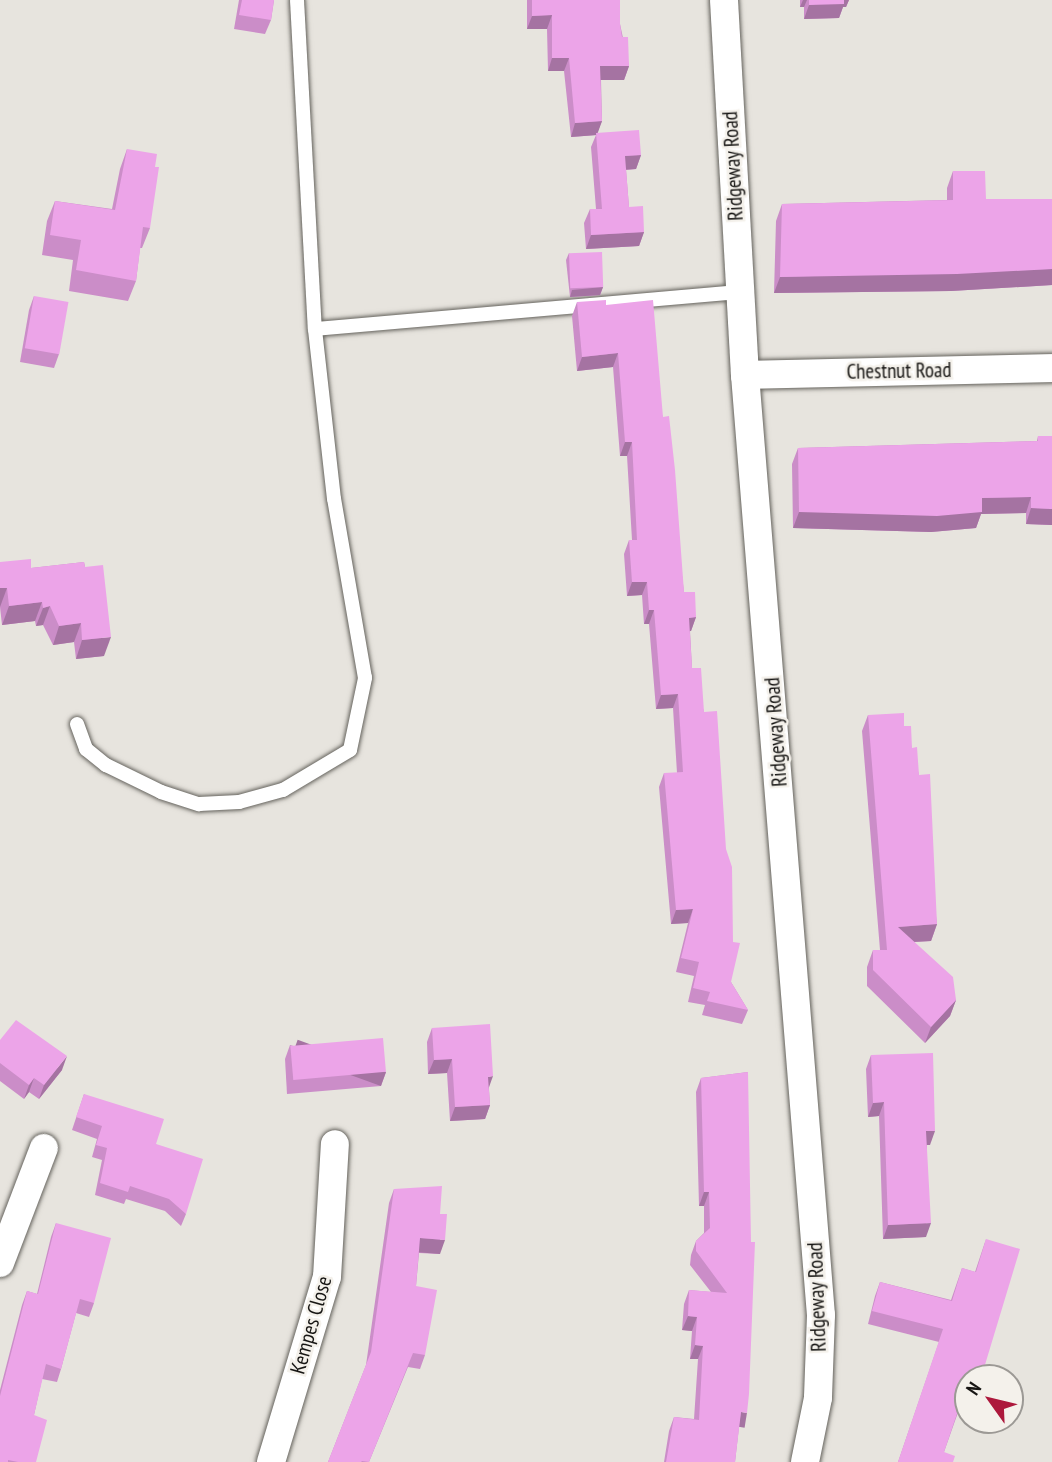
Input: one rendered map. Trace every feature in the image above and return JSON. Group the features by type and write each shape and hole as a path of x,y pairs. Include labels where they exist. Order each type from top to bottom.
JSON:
{"street":[{"name":"Ridgeway Road","path":"724,0 746,375 821,1315 818,1398 805,1462"},
{"name":"Chestnut Road","path":"746,375 1052,368"},
{"name":"Kempes Close","path":"271,1462 327,1277 335,1144"},
{"path":"0,1263 44,1148"}],"lane":[{"path":"77,724 86,749 106,765 161,792 199,804 239,802 283,790 350,750 365,678 334,499 315,329 297,0"},
{"path":"315,329 740,292"}],"building":[{"path":"242,0 274,0 271,20 239,15"},
{"path":"532,0 620,0 620,24 622,37 628,37 629,66 600,66 602,121 575,123 569,58 552,58 552,15 532,16"},
{"path":"809,0 844,0 844,4 809,5"},
{"path":"639,130 641,155 625,156 629,207 643,206 644,232 591,235 590,209 602,209 596,133"},
{"path":"127,149 157,154 155,167 159,167 150,228 143,227 136,281 76,270 81,240 50,235 55,201 115,210"},
{"path":"953,171 985,171 986,199 1052,199 1052,269 957,274 780,277 782,204 953,200"},
{"path":"602,252 603,287 570,288 569,253"},
{"path":"34,296 68,302 59,354 25,348"},
{"path":"606,300 606,305 653,300 663,417 669,416 675,470 684,592 695,592 696,617 689,618 692,668 701,668 704,712 717,711 726,849 732,867 733,942 740,943 731,982 748,1010 707,1001 710,992 693,988 699,962 681,958 693,909 676,910 664,773 683,772 678,694 661,695 654,610 649,610 647,582 632,582 629,540 637,540 632,442 625,442 618,353 582,357 577,302"},
{"path":"1038,436 1052,436 1052,509 1031,508 1031,497 982,498 982,512 937,516 799,512 798,448 1038,441"},
{"path":"31,559 31,568 84,562 85,567 103,565 111,637 82,640 81,623 59,626 50,606 43,608 42,602 9,606 7,588 0,588 0,562"},
{"path":"904,713 904,726 911,726 912,748 917,747 919,775 930,774 937,924 898,927 953,977 956,1000 931,1027 873,970 873,950 887,950 868,715"},
{"path":"16,1020 67,1056 44,1085 34,1078 29,1085 0,1063 0,1040"},
{"path":"490,1024 493,1076 488,1077 490,1105 455,1107 452,1059 434,1060 432,1028"},
{"path":"383,1038 386,1072 293,1080 290,1046"},
{"path":"933,1053 935,1131 926,1131 931,1223 888,1225 884,1102 873,1103 871,1055"},
{"path":"748,1072 751,1242 755,1242 747,1413 741,1412 735,1462 666,1462 674,1417 699,1420 703,1346 695,1345 697,1317 688,1316 689,1290 727,1293 696,1251 696,1241 710,1228 709,1192 704,1192 701,1078"},
{"path":"84,1094 164,1119 156,1144 203,1159 186,1214 169,1199 130,1186 128,1192 100,1183 107,1148 96,1145 102,1126 76,1117"},
{"path":"442,1186 440,1214 447,1214 445,1240 420,1238 416,1286 437,1290 425,1355 413,1353 369,1462 328,1462 371,1352 394,1189"},
{"path":"56,1223 111,1238 94,1303 80,1299 61,1369 46,1364 34,1415 47,1420 36,1462 0,1462 0,1396 27,1291 38,1294"},
{"path":"986,1239 1020,1249 985,1364 954,1364 954,1422 944,1452 955,1456 953,1462 898,1462 943,1329 872,1311 880,1282 952,1301 962,1268 976,1272"}]}
